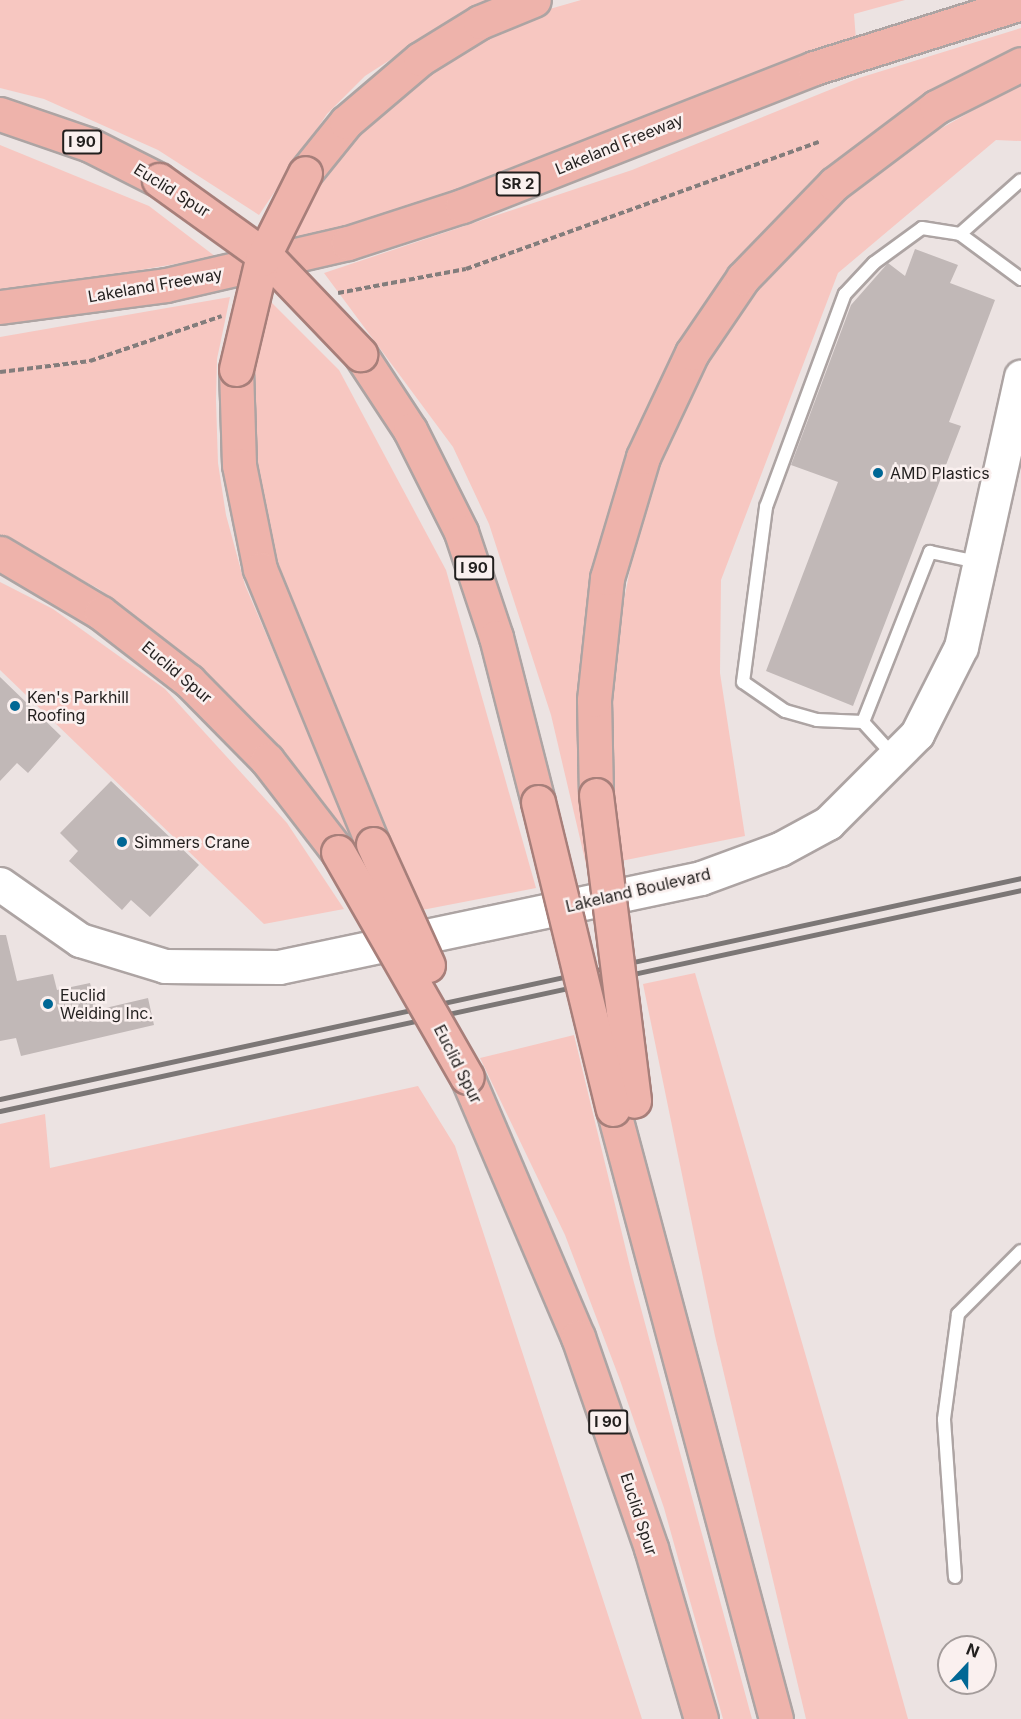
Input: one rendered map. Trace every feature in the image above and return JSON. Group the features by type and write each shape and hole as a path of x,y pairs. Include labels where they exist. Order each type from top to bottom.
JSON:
{"highway":[{"path":"467,1077 437,987 373,844 260,569 239,465 236,369 262,259 305,173 346,122 411,66 480,22 534,0"},
{"name":"Lakeland Freeway","path":"0,308 175,283 348,243 482,198 814,68 1021,3"},
{"path":"624,1105 596,795 594,700 608,578 643,458 692,353 743,278 834,184 936,107 1021,64"},
{"name":"Euclid Spur","path":"0,114 90,145 159,180 269,259 360,354 410,430 461,532 493,626 538,802 624,1105"},
{"name":"Euclid Spur","path":"0,553 101,613 189,681 267,760 338,852 467,1077 492,1133 603,1407 701,1719"},
{"name":"I 90","path":"624,1105 667,1300 773,1708"}],"street":[{"name":"Lakeland Boulevard","path":"0,884 80,940 165,966 279,966 701,878 780,849 828,823 917,735 961,647 1021,377"}],"lane":[{"path":"960,234 1021,180"},
{"path":"896,758 863,722 817,720 785,711 743,682 766,507 845,294 874,263 922,228 960,234 1021,279"},
{"path":"863,722 930,552 981,563"},
{"path":"955,1577 944,1419 958,1314 1021,1251"}],"path":[{"path":"325,296 466,269 819,141"},
{"path":"0,372 90,361 231,314"}],"shaded area":[{"path":"0,0 498,0 449,22 365,76 327,114 259,215 158,150 44,99 0,88"},
{"path":"581,0 905,0 854,14 856,40 702,103 307,246 283,237 308,190 400,91 515,19"},
{"path":"1021,28 1021,53 753,248 600,567 585,620 586,864 551,715 489,524 453,447 324,273 632,170 859,78"},
{"path":"1021,83 1021,141 996,140 838,273 721,580 720,673 745,836 621,861 608,768 613,654 637,535 659,459 689,389 761,287 811,232 896,154"},
{"path":"0,145 149,206 216,257 0,294"},
{"path":"264,295 339,370 446,570 536,888 422,910 383,832 276,575 250,481 252,358"},
{"path":"230,297 217,359 216,400 218,463 226,515 245,585 354,839 346,842 273,741 158,633 99,589 0,536 0,337"},
{"path":"0,582 53,609 165,689 287,823 344,909 264,924 0,670"},
{"path":"695,973 840,1474 908,1719 806,1719 715,1336 643,984"},
{"path":"574,1035 633,1279 752,1719 723,1719 664,1508 620,1380 565,1235 480,1058"},
{"path":"418,1086 455,1146 642,1719 0,1719 0,1124 45,1114 50,1168"}],"building":[{"name":"AMD Plastics","path":"915,249 958,265 950,283 995,300 949,422 961,426 853,706 766,671 838,482 791,465 851,305 888,263 905,276"},
{"name":"Ken's Parkhill Roofing","path":"0,677 61,736 28,773 17,763 0,781"},
{"name":"Simmers Crane","path":"111,781 199,865 150,917 131,900 122,910 69,861 78,851 60,833"},
{"name":"Euclid Welding Inc.","path":"0,935 6,935 17,981 53,974 57,990 90,983 97,1010 148,998 154,1025 21,1056 16,1038 0,1041"}],"railway":[{"path":"0,1099 1021,878"},
{"path":"0,1111 1021,890"}],"place":[{"name":"AMD Plastics","path":"878,473"},
{"name":"Ken's Parkhill Roofing","path":"15,706"},
{"name":"Simmers Crane","path":"122,842"},
{"name":"Euclid Welding Inc.","path":"48,1004"}]}
